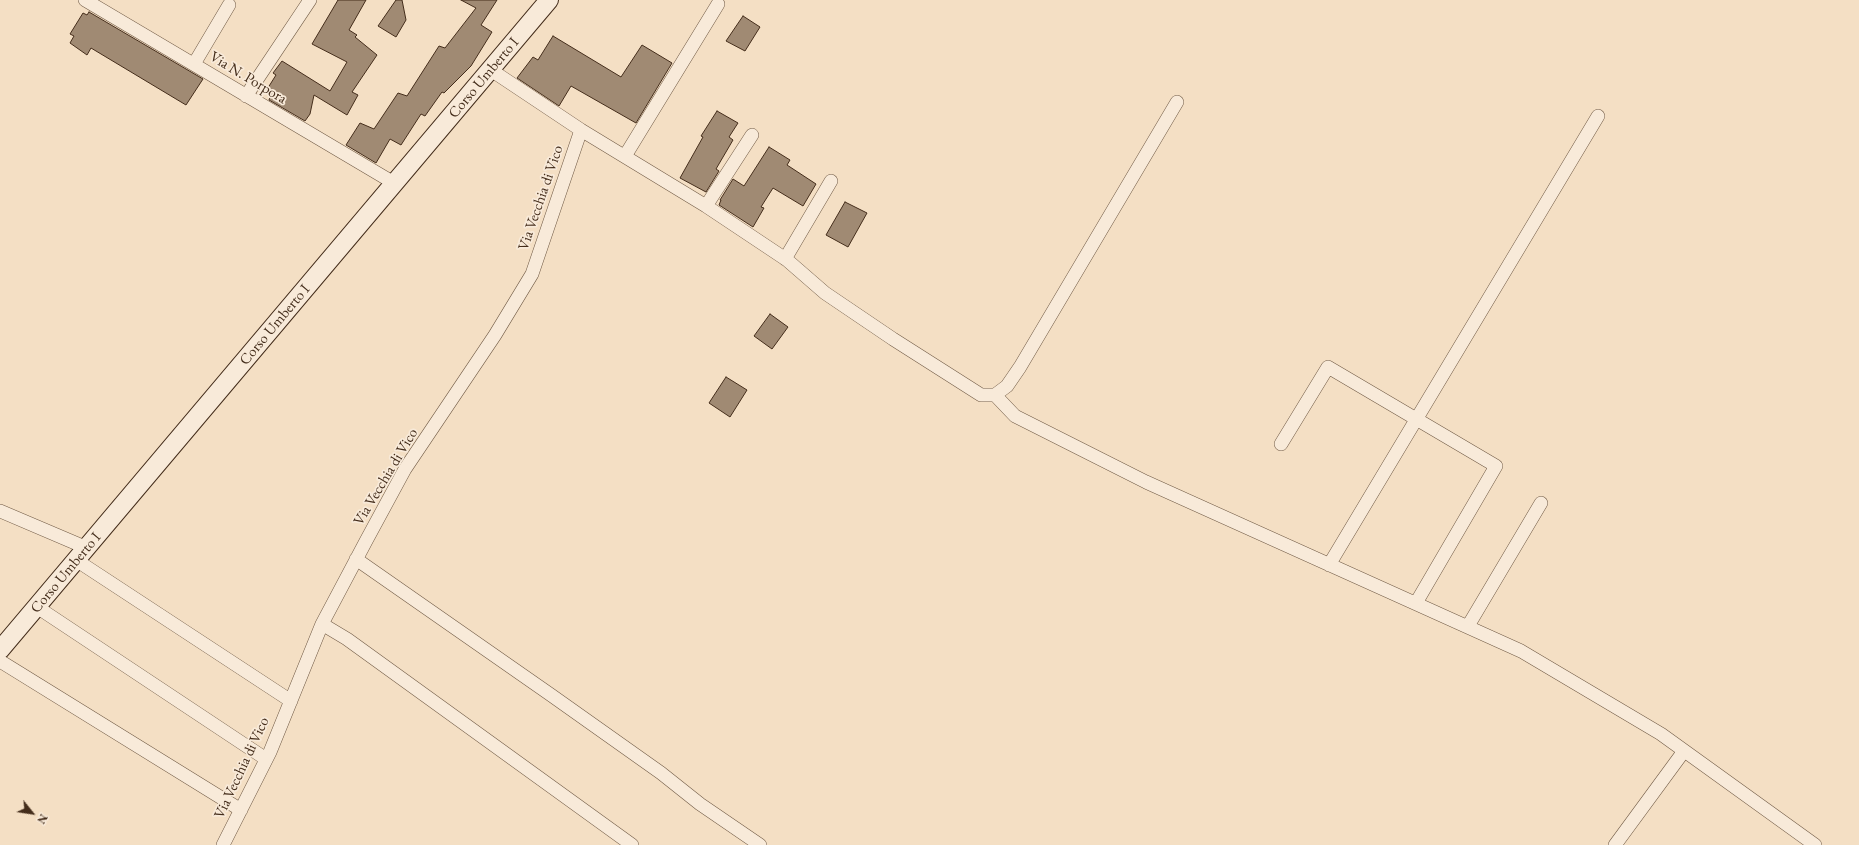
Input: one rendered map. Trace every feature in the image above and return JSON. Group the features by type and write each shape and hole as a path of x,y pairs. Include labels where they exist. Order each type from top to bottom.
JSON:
{"main road":[{"name":"Corso Umberto I","path":"0,650 549,0"}],"street":[{"name":"Via N. Porpora","path":"85,0 394,183"},
{"path":"246,96 310,0"},
{"path":"624,156 718,4"},
{"path":"194,64 229,5"},
{"path":"490,70 581,130 706,206 785,259 825,293 893,339 981,395 995,395 1007,386 1020,367 1177,102"},
{"path":"1329,565 1598,116"},
{"name":"Via Vecchia di Vico","path":"223,845 266,759 322,624 356,559 405,469 495,335 532,274 581,130"},
{"path":"706,206 752,136"},
{"path":"785,259 831,181"},
{"path":"1281,444 1328,367 1496,466 1416,603"},
{"path":"995,395 1015,416 1050,435 1146,482 1468,626 1520,651 1661,734 1815,845"},
{"path":"1468,626 1541,503"},
{"path":"0,511 82,554 291,701"},
{"path":"356,559 551,695 661,773 700,804 760,845"},
{"path":"37,607 266,759"},
{"path":"322,624 347,639 632,845"},
{"path":"0,662 241,810"},
{"path":"1615,845 1684,751"}],"building":[{"path":"338,0 366,0 349,30 357,35 355,37 377,55 352,92 358,95 347,115 314,95 310,114 305,121 269,100 271,94 266,91 276,75 273,73 282,61 330,91 347,62 312,44"},
{"path":"396,0 402,0 406,20 396,37 378,26"},
{"path":"461,0 497,0 481,25 492,32 471,66 444,93 442,92 425,116 421,114 401,145 390,139 376,163 346,145 360,123 374,129 398,93 407,96 439,46 445,48 476,8"},
{"path":"89,12 203,79 186,105 91,48 87,55 70,43 74,36 70,34 83,13 87,15"},
{"path":"743,16 760,27 745,51 726,41"},
{"path":"553,36 621,77 642,45 672,63 636,123 571,86 559,106 517,78 533,57 538,60"},
{"path":"717,111 738,123 729,137 733,140 716,169 719,171 706,192 680,178 703,137 701,136"},
{"path":"769,147 790,160 787,165 816,184 803,206 773,188 761,207 764,208 753,227 719,205 720,200 733,179 744,186"},
{"path":"845,202 867,213 848,247 826,235"},
{"path":"770,314 788,327 772,349 754,336"},
{"path":"726,377 747,390 730,417 709,403"}]}
